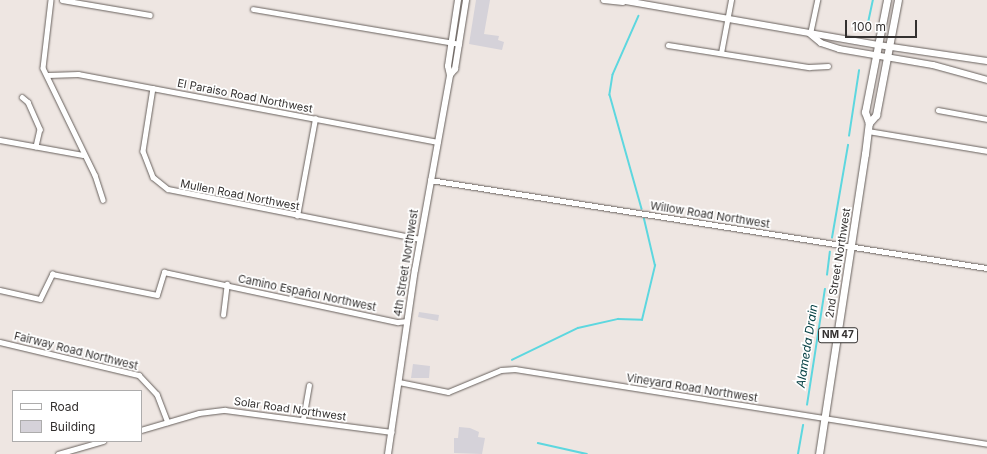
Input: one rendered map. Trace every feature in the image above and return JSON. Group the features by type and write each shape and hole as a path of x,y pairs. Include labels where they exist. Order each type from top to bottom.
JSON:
{"main road":[{"name":"4th Street Northwest","path":"388,454 420,239 450,76 451,42 459,0"},
{"path":"459,0 462,26"},
{"name":"4th Street Northwest","path":"450,76 455,70 466,0"},
{"path":"604,0 622,1 888,47 987,61"},
{"name":"2nd Street Northwest","path":"819,454 853,247 869,123 865,112 887,0"},
{"name":"2nd Street Northwest","path":"869,123 876,115 898,0"},
{"path":"810,34 821,43 875,56 932,65 987,80"}],"street":[{"path":"51,0 43,68 48,75 83,155 95,175 103,200"},
{"path":"62,0 150,15"},
{"path":"721,53 731,0"},
{"path":"810,34 817,0"},
{"path":"253,9 459,44"},
{"path":"668,45 809,67 828,66"},
{"name":"El Paraiso Road Northwest","path":"48,75 78,74 438,142"},
{"name":"Mullen Road Northwest","path":"153,88 142,143 147,168 160,183 179,193 420,239"},
{"path":"22,96 28,102 40,129 36,147"},
{"path":"938,110 987,119"},
{"path":"297,216 315,119"},
{"path":"868,131 987,151"},
{"path":"0,140 83,155"},
{"name":"Willow Road Northwest","path":"430,180 987,268"},
{"name":"Camino Español Northwest","path":"0,290 40,299 52,274 157,295 164,272 227,284 398,322 407,321"},
{"name":"Camino Español Northwest","path":"223,314 227,284"},
{"name":"Fairway Road Northwest","path":"0,342 139,374 157,394 168,422"},
{"name":"Vineyard Road Northwest","path":"399,382 448,392 501,370 515,369 987,444"},
{"path":"303,419 310,386"},
{"name":"Solar Road Northwest","path":"142,430 168,422 225,410 303,419 392,432"},
{"path":"58,454 100,442"}],"building":[{"path":"476,0 490,0 484,34 499,36 498,40 504,42 502,50 469,44"},
{"path":"419,312 439,315 438,321 418,317"},
{"path":"413,364 430,366 429,378 411,378"},
{"path":"459,427 470,428 479,432 478,437 485,438 482,454 454,453 454,438 458,438"}],"waterway":[{"name":"Alameda Drain","path":"868,23 873,0"},
{"path":"639,16 613,75 610,95 642,209"},
{"name":"Alameda Drain","path":"849,136 859,71"},
{"name":"Alameda Drain","path":"832,238 848,145"},
{"path":"512,360 578,328 618,319 642,320 655,266 644,219"},
{"name":"Alameda Drain","path":"827,275 830,252"},
{"name":"Alameda Drain","path":"807,405 825,289"},
{"name":"Alameda Drain","path":"798,454 803,425"},
{"path":"538,443 587,454"}]}
